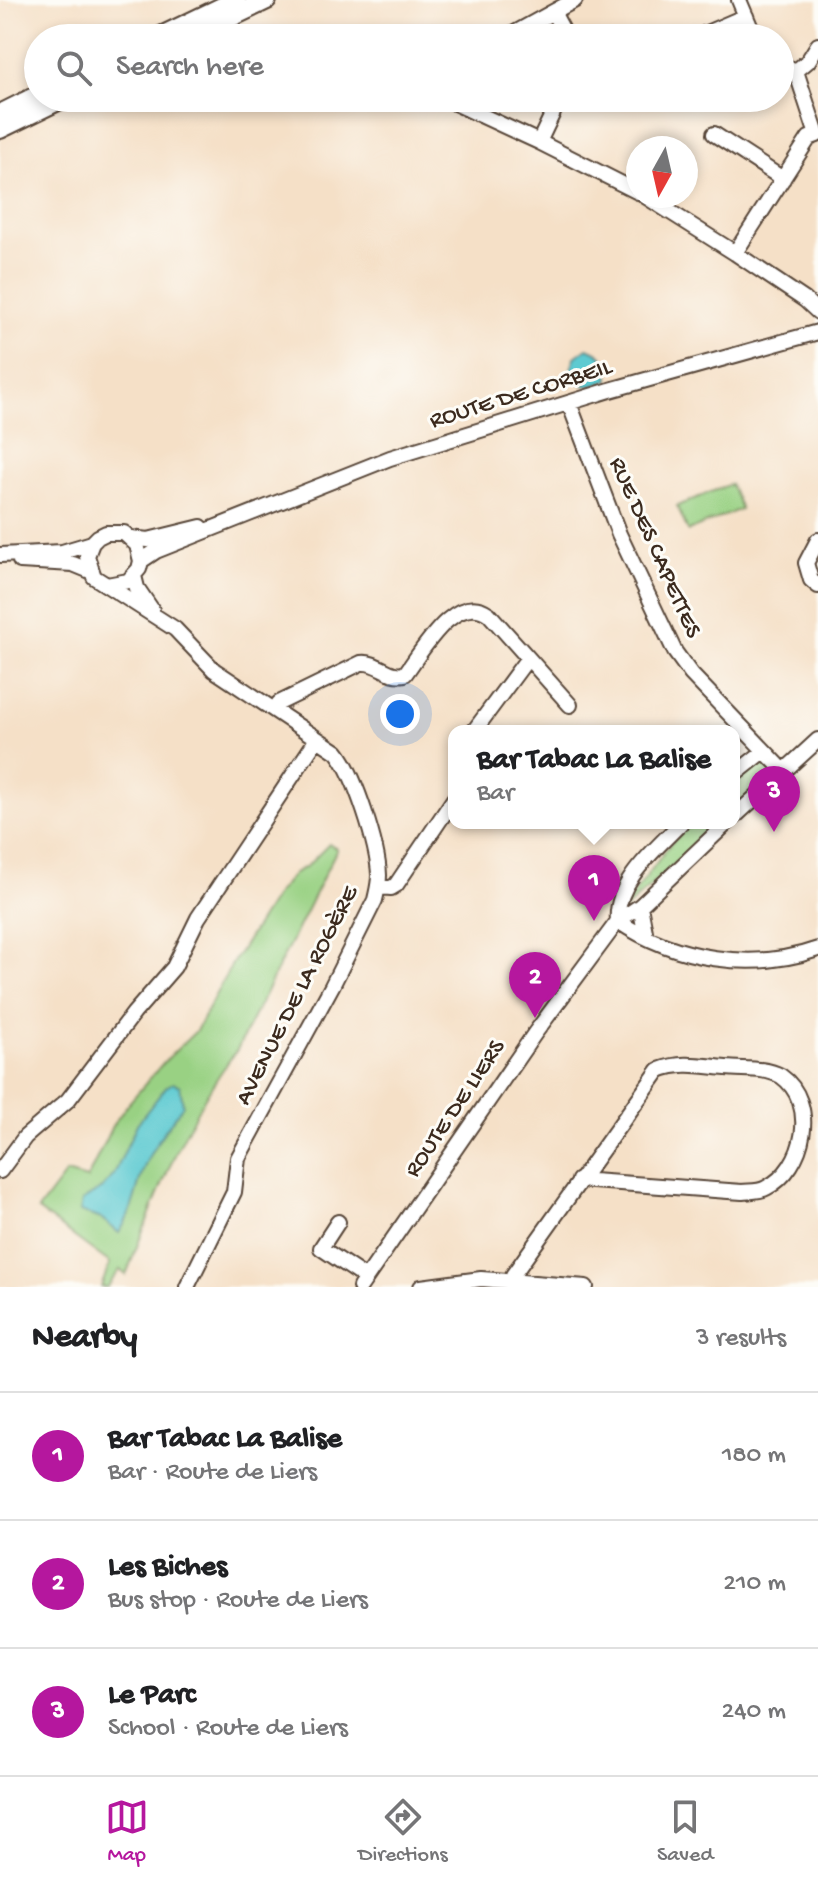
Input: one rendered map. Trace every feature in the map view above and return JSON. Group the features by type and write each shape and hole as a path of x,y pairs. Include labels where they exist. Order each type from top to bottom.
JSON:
{"main road":[{"path":"186,24 236,0"},
{"path":"217,24 267,0"},
{"path":"0,114 24,102"},
{"path":"0,129 35,112"}],"street":[{"path":"531,24 575,0"},
{"path":"739,0 749,24"},
{"path":"553,12 559,24"},
{"path":"727,24 746,16"},
{"path":"735,253 809,138 818,135 796,71 808,61 818,45"},
{"path":"474,112 626,186"},
{"path":"539,142 553,112"},
{"path":"714,134 783,179"},
{"path":"664,208 805,300 818,312"},
{"name":"ROUTE DE CORBEIL","path":"141,561 156,551 390,458 818,332"},
{"name":"RUE DES CAPETTES","path":"569,403 608,506 675,652 738,725"},
{"name":"ROUTE DE CORBEIL","path":"131,538 148,540 243,516"},
{"path":"115,532 131,538 141,561 134,576 122,584 107,585 94,577 87,556 92,543 98,537 115,532"},
{"path":"818,540 807,555 806,563 811,580 818,586"},
{"path":"0,557 62,552 92,543"},
{"path":"0,557 73,564 90,571"},
{"name":"AVENUE DE LA ROGÈRE","path":"134,576 141,595 158,616"},
{"name":"AVENUE DE LA ROGÈRE","path":"107,585 158,616 187,640 214,670 337,752 345,762 371,836 378,866 379,887 332,986 238,1158 234,1192 187,1287"},
{"path":"274,710 279,703 361,663 369,662 397,676 405,674 445,621 472,608 480,608 489,614 570,705"},
{"path":"478,725 528,658"},
{"name":"RUE DES CAPETTES","path":"740,727 783,770"},
{"path":"0,1171 25,1137 68,1100 134,1013 174,967 198,918 317,739"},
{"path":"740,811 818,740"},
{"path":"740,770 763,752"},
{"path":"379,887 396,885 448,808"},
{"path":"676,829 637,871 618,900 618,921 646,937 687,952 746,962 772,961 818,949"},
{"name":"ROUTE DE LIERS","path":"364,1284 535,1033 618,921 640,906 721,829"},
{"path":"640,906 646,937"},
{"path":"513,1281 513,1275 599,1151 659,1070 675,1064 764,1070 782,1077 799,1095 806,1116 807,1137 799,1155 781,1178 763,1190 742,1192 579,1180"},
{"path":"599,1151 600,1169 612,1182"},
{"path":"338,1222 321,1248 364,1284"},
{"path":"421,1287 481,1279 586,1287"}],"green space":[{"path":"730,484 741,509 688,531 677,506"},
{"path":"760,761 774,774 740,805 740,779"},
{"path":"686,829 713,829 625,909 624,907 671,843"},
{"path":"329,844 337,849 237,1050 187,1130 126,1275 120,1270 107,1287 101,1287 110,1263 38,1210 66,1173 87,1179 112,1126 127,1105 196,1031 232,964 277,893 294,873 307,866"}],"water":[{"path":"587,348 604,359 609,380 587,386 579,383 570,373 575,357"},
{"path":"173,1083 180,1086 183,1105 150,1155 119,1233 102,1219 80,1212 82,1201 102,1188 114,1175 137,1124 166,1087"}],"place":[{"name":"Le Parc","path":"774,832"},
{"name":"Bar Tabac La Balise","path":"594,921"},
{"name":"Les Biches","path":"535,1018"}]}
